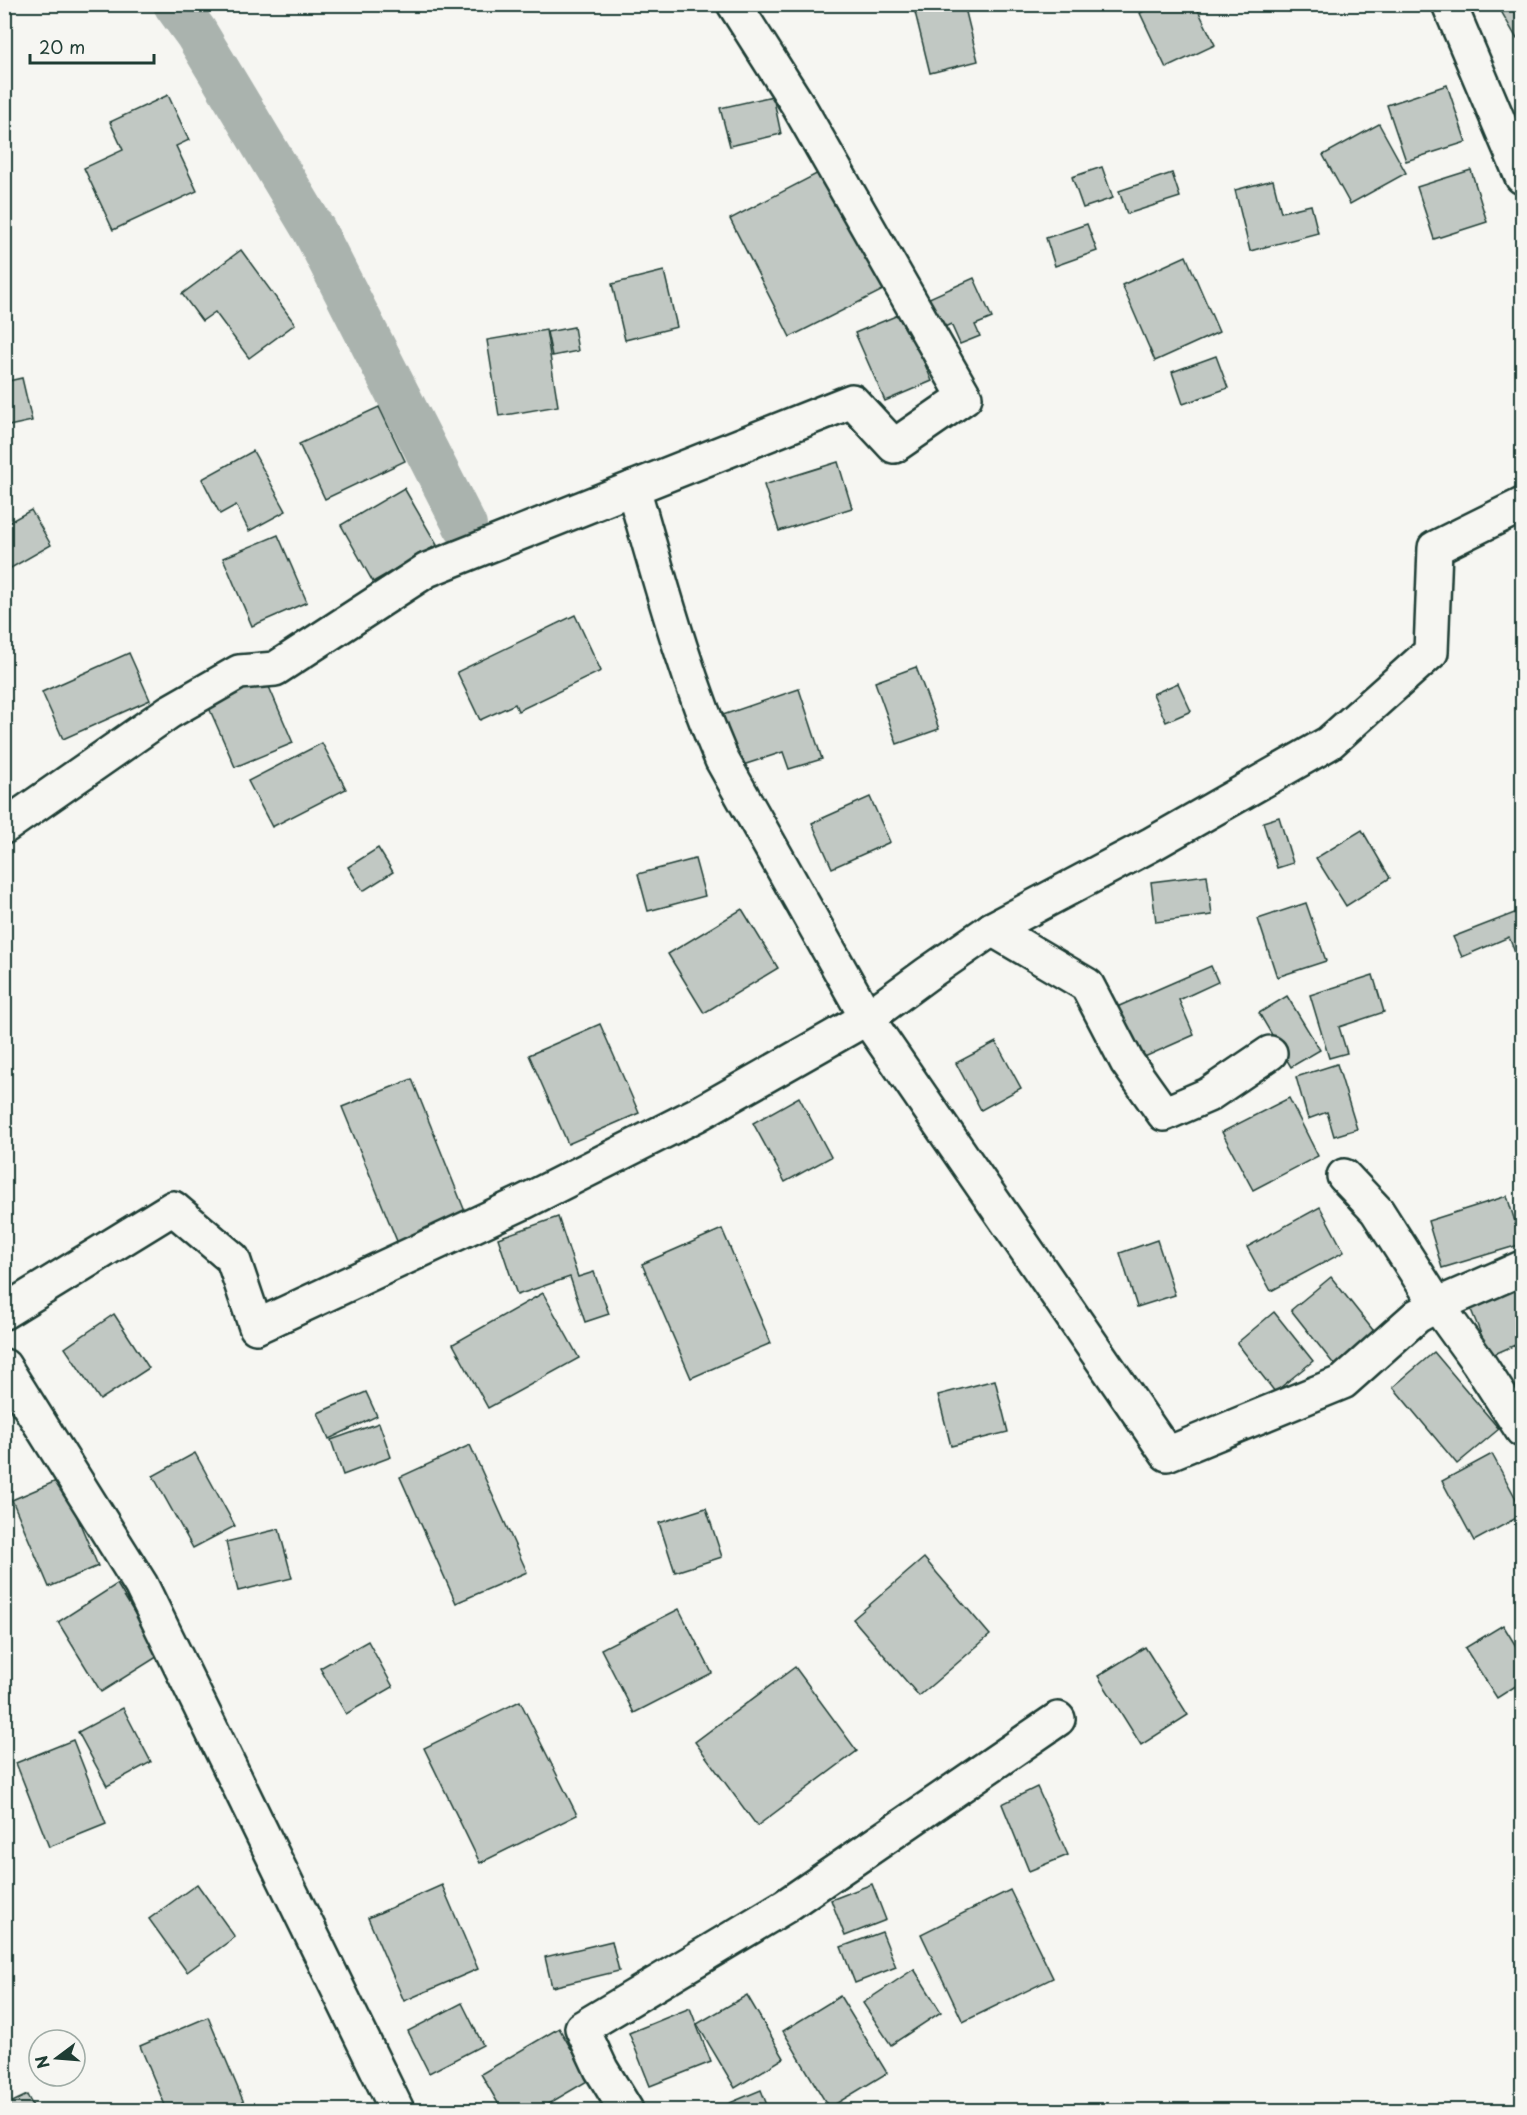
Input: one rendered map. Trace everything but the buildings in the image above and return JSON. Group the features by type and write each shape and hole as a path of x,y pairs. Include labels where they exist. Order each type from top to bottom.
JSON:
{"street":[{"path":"4,827 169,712 239,672 275,669 427,570 852,400 894,446 965,398 798,105 734,4"},
{"path":"1449,4 1522,177"},
{"path":"633,488 690,676 705,721 722,760 867,1018 1167,1454 1344,1382 1418,1316 1437,1305 1522,1269"},
{"path":"4,1312 173,1208 233,1259 256,1327 524,1202 698,1114 867,1018 992,929 1152,844 1329,743 1431,652 1435,548 1522,505"},
{"path":"992,929 1087,985 1127,1062 1164,1114 1208,1095 1270,1053"},
{"path":"1344,1176 1377,1211 1437,1305 1478,1362 1522,1430"},
{"path":"4,1366 141,1584 397,2110"},
{"path":"626,2110 601,2069 582,2028 784,1907 1058,1719"}],"waterway":[{"path":"175,4 196,33 314,230 465,526"}]}
